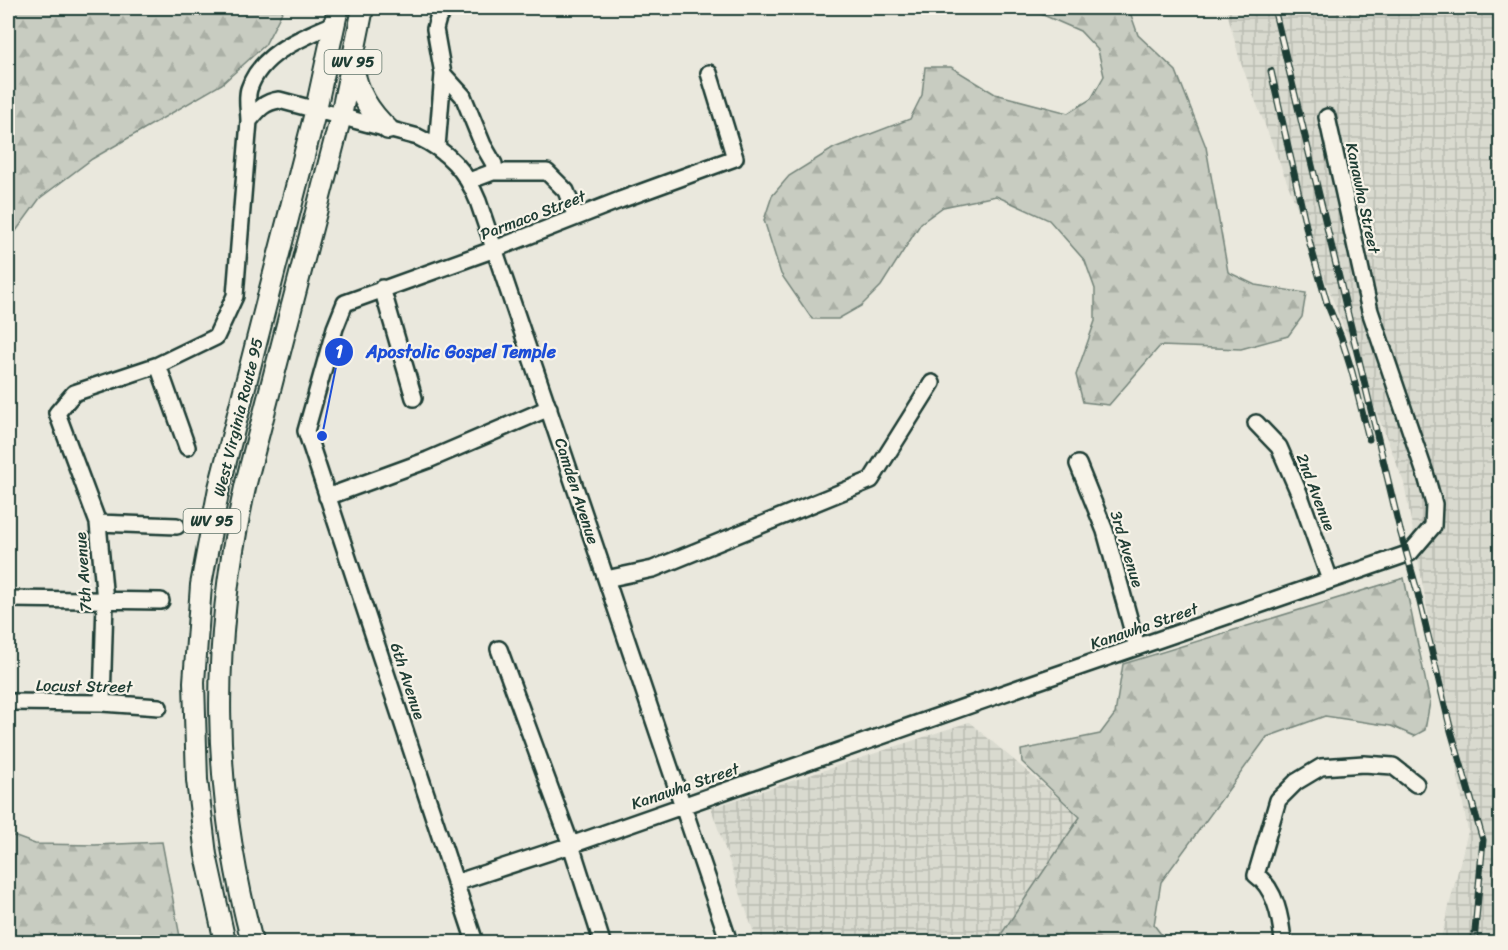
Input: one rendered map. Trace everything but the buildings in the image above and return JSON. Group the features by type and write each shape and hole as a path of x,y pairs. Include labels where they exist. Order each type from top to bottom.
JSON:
{"main road":[{"name":"WV 95","path":"341,116 363,8"},
{"name":"WV 95","path":"316,109 337,15"},
{"path":"353,65 360,92 369,107 388,129"},
{"name":"West Virginia Route 95","path":"225,942 206,855 196,780 194,682 200,593 219,488 316,109"},
{"name":"West Virginia Route 95","path":"252,942 232,858 222,772 219,689 225,603 246,483 341,116"}],"street":[{"path":"437,147 442,75 435,29 438,18 447,8"},
{"path":"187,447 158,365 216,337 235,296 249,121 249,90 258,72 269,59 337,15"},
{"name":"Parmaco Street","path":"306,431 335,328 345,303 735,158 709,73"},
{"path":"442,75 463,96 483,146 494,165 493,172"},
{"name":"Camden Avenue","path":"249,121 262,106 279,100 316,109 418,137 437,147 461,168 469,181 495,249 729,942"},
{"name":"Kanawha Street","path":"454,883 571,845 1410,554 1433,526 1434,504 1370,311 1327,117"},
{"path":"469,181 493,172 547,172 566,191 576,217"},
{"path":"382,288 414,398"},
{"name":"7th Avenue","path":"102,704 105,601 98,523 57,413 74,393 158,365"},
{"path":"606,579 653,569 871,480 932,383"},
{"path":"327,497 428,460 549,408"},
{"name":"2nd Avenue","path":"1256,423 1279,447 1299,493 1330,580"},
{"name":"6th Avenue","path":"306,431 475,942"},
{"name":"3rd Avenue","path":"1077,464 1105,531 1137,647"},
{"path":"98,523 177,526"},
{"path":"8,599 161,602"},
{"path":"499,649 571,845 602,942"},
{"name":"Locust Street","path":"8,702 159,707"},
{"path":"1283,942 1281,924 1269,888 1256,875 1278,800 1296,782 1321,767 1364,764 1393,766 1416,784"}],"shaded area":[{"path":"1226,8 1500,8 1500,942 1440,942 1468,831 1404,483 1240,61"},
{"path":"969,722 1081,817 996,942 757,942 711,808"}],"green space":[{"path":"8,8 284,8 265,45 222,84 92,159 40,198 8,242"},
{"path":"1027,8 1133,8 1130,12 1138,35 1176,71 1206,147 1228,272 1255,285 1306,293 1302,317 1288,336 1241,349 1160,346 1109,405 1083,402 1076,375 1095,321 1095,289 1085,261 1049,220 996,196 943,207 921,223 881,286 861,306 838,319 812,319 781,274 764,220 772,196 789,176 834,148 910,119 922,95 925,67 951,67 995,94 1068,113 1091,99 1104,76 1098,50 1080,31"},
{"path":"1404,578 1430,702 1425,730 1414,736 1391,726 1325,716 1267,737 1161,882 1154,925 1167,942 996,942 1080,817 1022,762 1021,750 1100,734 1115,714 1123,664"},
{"path":"8,834 35,844 95,845 162,842 181,942 8,942"}],"railway":[{"path":"1274,8 1400,530 1451,731 1483,840 1474,942"},
{"path":"1271,71 1310,244 1327,303 1352,372 1369,439"}],"place":[{"name":"Apostolic Gospel Temple","path":"322,436"}]}
